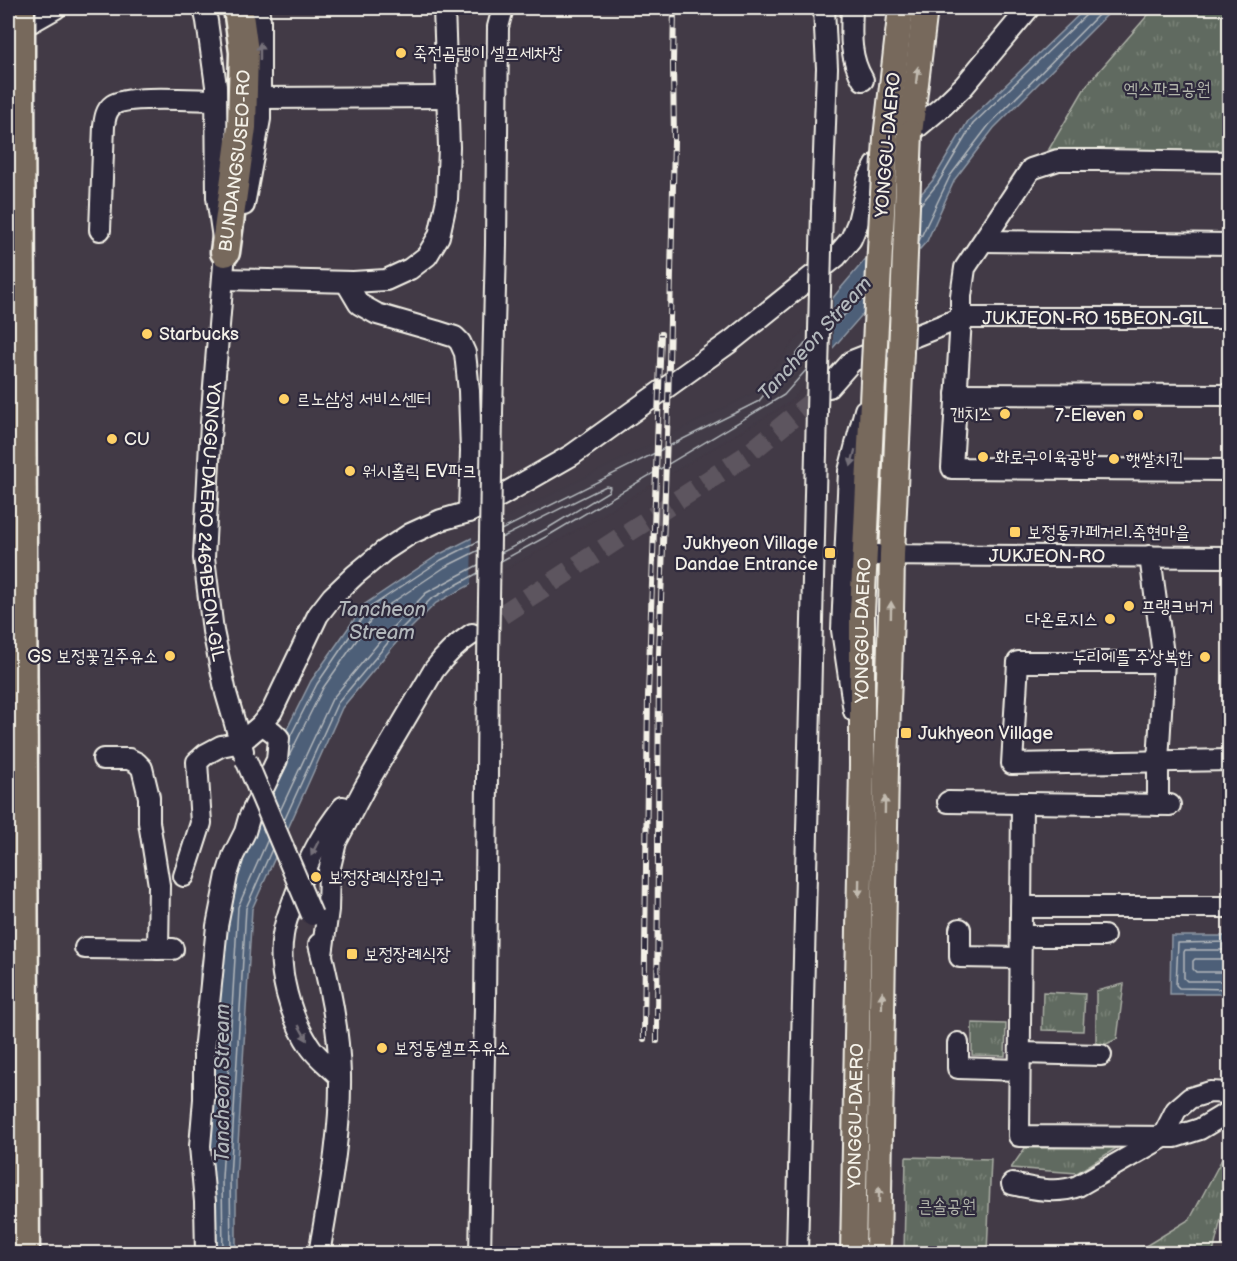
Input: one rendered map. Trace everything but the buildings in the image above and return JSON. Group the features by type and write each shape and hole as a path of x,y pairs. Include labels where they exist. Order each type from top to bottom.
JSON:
{"highway":[{"path":"20,8 25,1254"},
{"name":"BUNDANGSUSEO-RO","path":"223,8 228,63 225,252"},
{"name":"BUNDANGSUSEO-RO","path":"225,252 242,127 244,52 238,8"}],"main road":[{"name":"YONGGU-DAERO","path":"853,1254 862,766 862,614 886,138 901,8"},
{"name":"YONGGU-DAERO","path":"878,1254 892,555 910,133 925,8"}],"street":[{"path":"8,36 56,8"},
{"path":"204,8 216,86 217,197 225,252"},
{"path":"225,252 244,205 260,119 258,8"},
{"path":"224,279 346,282 386,280 410,269 428,256 439,236 447,199 449,147 444,8"},
{"path":"480,1254 498,27 503,8"},
{"path":"797,1254 827,68 824,8"},
{"path":"852,8 852,55 863,80"},
{"path":"184,876 201,823 196,762 221,746 243,751 272,711 318,615 332,597 384,551 410,534 441,520 469,512 572,455 730,342 836,257 851,239 858,222 868,180 876,165 964,86 1029,8"},
{"path":"260,98 448,97"},
{"path":"100,230 104,126 105,116 110,108 115,104 133,99 216,100"},
{"name":"JUKJEON-RO 15BEON-GIL","path":"1230,162 1058,160 1032,169 965,268 961,296 952,468 1230,470"},
{"path":"984,241 1230,244"},
{"name":"YONGGU-DAERO 2469BEON-GIL","path":"225,252 211,423 204,558 213,631 226,693 243,751 312,915 322,955"},
{"path":"346,282 359,304 376,314 455,337 460,342 465,353 469,391 471,451 469,512"},
{"path":"829,387 852,361 961,318"},
{"name":"JUKJEON-RO 15BEON-GIL","path":"961,318 1230,318"},
{"path":"862,766 842,630 849,471 873,381"},
{"path":"956,394 1230,395"},
{"name":"JUKJEON-RO","path":"865,555 1230,557"},
{"path":"948,802 1164,805 1158,761 1164,662 1150,556"},
{"path":"319,1254 336,1149 340,1077 334,1018 322,955 332,856 344,825 364,787 435,670 444,656 472,634"},
{"path":"1164,662 1018,662 1012,764 1230,760"},
{"path":"206,1254 205,1202 200,1146 204,1099 204,1053 211,978 220,907 227,875 249,818 276,760 279,738 262,724"},
{"path":"85,948 165,949 148,797 142,768 129,759 103,759"},
{"path":"340,1077 315,1052 293,1014 285,985 282,942 285,923 306,867 321,837 346,804 364,787"},
{"path":"1022,803 1019,1136 1175,1137 1200,1129 1230,1111"},
{"path":"1022,907 1230,907"},
{"path":"960,930 960,957 1020,958"},
{"path":"1021,936 1104,936"},
{"path":"958,1043 958,1068 1101,1055"},
{"path":"1012,1184 1051,1190 1072,1189 1162,1138 1176,1110 1190,1098 1210,1092 1230,1093"}],"green space":[{"name":"엑스파크공원","path":"1154,8 1229,8 1229,152 1049,149 1086,86"},
{"path":"1124,984 1117,1039 1096,1049 1096,991"},
{"path":"1043,992 1085,994 1083,1031 1042,1030"},
{"path":"972,1023 1006,1024 1005,1056 972,1055"},
{"path":"1118,1147 1077,1173 1011,1168 1025,1148"},
{"path":"1229,1156 1229,1206 1224,1206 1213,1253 1134,1253 1190,1219 1222,1159"},
{"name":"큰솔공원","path":"906,1157 991,1159 987,1253 904,1253"}],"water":[{"name":"Tancheon Stream","path":"1086,8 1114,8 994,128 955,179 927,241 788,399 554,540 436,603 396,643 342,708 252,909 236,1179 236,1253 200,1254 198,1212 200,969 234,835 311,681 365,604 438,555 756,395 840,289 933,180 968,121"},
{"path":"1171,936 1229,936 1229,994 1170,994"}],"pier":[{"path":"833,293 833,354 790,402 556,542 471,587 472,534 754,393"}],"tunnel":[{"path":"477,631 747,455 827,389"}],"railway":[{"path":"657,1041 659,654 668,408 674,141 674,8"},
{"path":"644,1039 648,695 661,334"}],"place":[{"name":"죽전곰탱이 셀프세차장","path":"401,53"},
{"name":"Starbucks","path":"147,334"},
{"name":"르노삼성 서비스센터","path":"284,399"},
{"name":"갠지스","path":"1005,414"},
{"name":"7-Eleven","path":"1138,415"},
{"name":"CU","path":"112,439"},
{"name":"화로구이육공방","path":"983,457"},
{"name":"햇쌀치킨","path":"1114,459"},
{"name":"워시홀릭 EV파크","path":"350,471"},
{"name":"보정동카페거리.죽현마을","path":"1015,532"},
{"name":"Jukhyeon Village Dandae Entrance","path":"830,553"},
{"name":"프랭크버거","path":"1129,606"},
{"name":"다온로지스","path":"1110,619"},
{"name":"GS 보정꽃길주유소","path":"170,656"},
{"name":"누리에뜰 주상복합","path":"1205,657"},
{"name":"Jukhyeon Village","path":"906,733"},
{"name":"보정장례식장입구","path":"316,877"},
{"name":"보정장례식장","path":"352,954"},
{"name":"보정동셀프주유소","path":"382,1048"}]}
